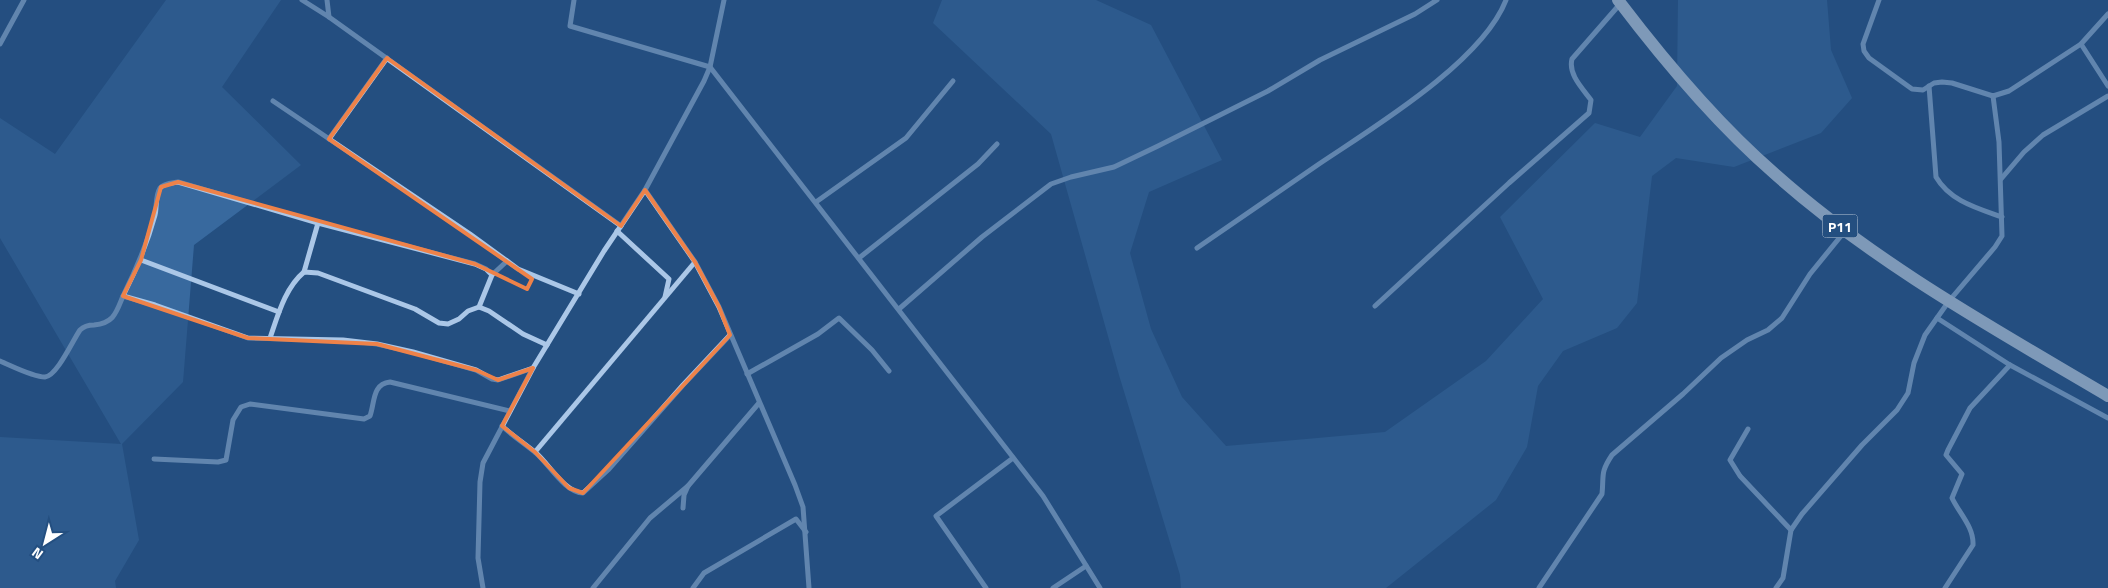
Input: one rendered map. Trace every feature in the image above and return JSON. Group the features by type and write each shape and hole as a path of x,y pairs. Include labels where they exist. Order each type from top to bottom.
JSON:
{"main road":[{"name":"P11","path":"1619,2 1674,70 1731,132 1774,174 1886,261 2108,396"}],"street":[{"path":"0,44 24,0"},
{"path":"302,0 387,58 621,226"},
{"path":"327,0 329,17"},
{"path":"574,0 570,26 710,67 1043,496 1100,588"},
{"path":"484,588 478,558 480,482 483,463 532,368 617,231 645,190 710,67 724,0"},
{"path":"899,309 982,237 1051,184 1071,177 1114,167 1268,91 1320,60 1415,14 1437,0"},
{"path":"1197,248 1405,105 1467,54 1500,14 1506,0"},
{"path":"1879,0 1863,44 1864,51 1870,58 1912,89 1918,91 1942,82 1952,82 1993,96 2008,91 2081,44 2108,14"},
{"path":"1375,306 1509,183 1589,113 1590,100 1574,76 1570,66 1572,58 1619,2"},
{"path":"2081,44 2108,86"},
{"path":"329,139 387,58"},
{"path":"816,202 906,138 953,81"},
{"path":"1929,86 1936,178 1942,188 1955,198 1972,207 2002,217"},
{"path":"1780,587 1792,530 1802,514 1825,486 1897,410 1908,393 1914,363 1922,342 1949,301 2002,236 1999,142 1993,96"},
{"path":"2000,179 2043,134 2108,96"},
{"path":"273,101 518,269 579,294"},
{"path":"859,258 978,164 997,144"},
{"path":"0,361 45,377 54,373 84,326 105,324 112,319 141,260 156,213 158,194 161,187 166,184 178,182 318,223 475,264 486,269 492,275"},
{"path":"645,190 695,262 719,307 804,507 808,588"},
{"path":"270,338 279,312 296,280 304,272 318,223"},
{"path":"1539,588 1602,494 1604,467 1612,455 1683,394 1721,358 1747,340 1768,330 1782,318 1794,302 1810,274 1845,230"},
{"path":"617,231 669,279 665,297"},
{"path":"141,260 279,312"},
{"path":"478,307 492,275 506,260"},
{"path":"535,452 695,262"},
{"path":"304,272 318,273 409,307 439,323 448,324 478,307 489,311 522,334 547,345"},
{"path":"123,296 155,305 248,338 343,340 377,344 414,352 476,370 492,379 498,380 532,368"},
{"path":"747,374 818,334 839,318 872,350 889,371"},
{"path":"1937,318 2010,365 2108,418"},
{"path":"502,426 535,452 569,488 577,493 583,493 615,462 730,335"},
{"path":"1945,588 1974,545 1974,538 1970,529 1952,498 1962,474 1948,460 1946,455 1970,408 2010,365"},
{"path":"154,459 218,462 226,460 233,420 241,407 250,404 364,419 370,416 378,386 390,382 510,412"},
{"path":"593,588 650,518 688,486 759,403"},
{"path":"1748,429 1730,460 1740,476 1792,530"},
{"path":"986,588 936,516 1013,458"},
{"path":"683,508 684,495 688,486"},
{"path":"693,588 704,573 796,519 806,532"},
{"path":"1053,588 1086,566"}],"highlighted area":[{"path":"387,58 621,226 645,190 695,262 719,307 730,335 583,493 569,488 535,452 502,426 533,368 498,380 476,370 377,344 248,338 123,296 141,260 161,187 178,182 475,264 527,289 532,279 329,139"}],"shaded area":[{"path":"166,0 281,0 222,87 301,165 194,245 183,382 122,444 139,540 115,581 116,588 0,588 0,437 121,444 0,238 0,118 55,154"},
{"path":"942,0 1096,0 1151,25 1222,160 1149,192 1130,253 1151,329 1182,397 1226,446 1385,432 1486,361 1543,299 1500,217 1595,123 1640,137 1677,86 1678,0 1827,0 1831,50 1852,98 1821,133 1734,167 1676,158 1652,176 1637,303 1617,328 1563,351 1538,386 1527,447 1496,500 1386,588 1181,588 1180,575 1119,375 1051,134 933,23"}]}
